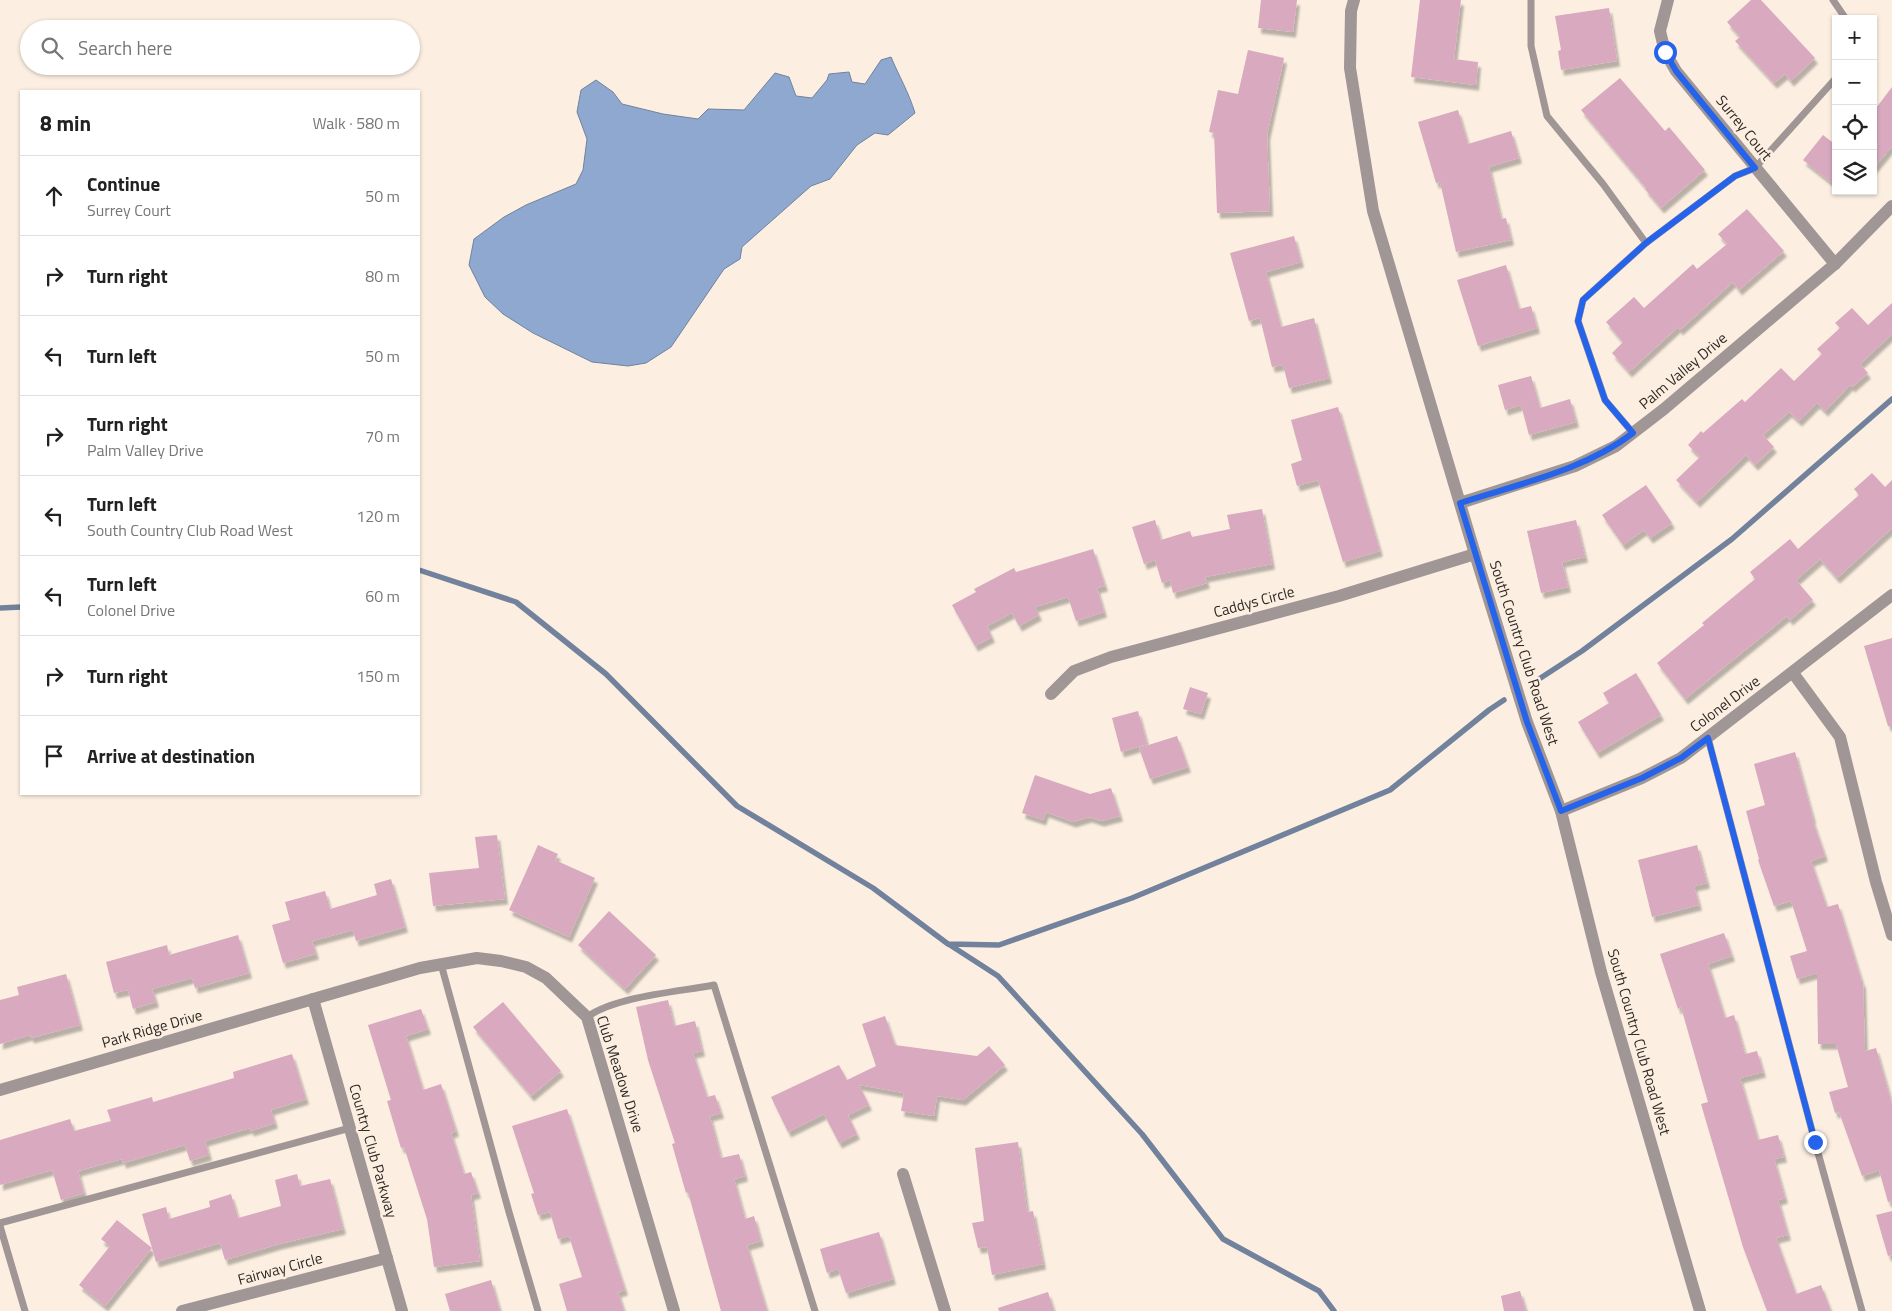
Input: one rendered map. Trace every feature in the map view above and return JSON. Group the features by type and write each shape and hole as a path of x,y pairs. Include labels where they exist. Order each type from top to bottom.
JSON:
{"street":[{"name":"South Country Club Road West","path":"1354,0 1351,11 1350,68 1373,211 1527,722 1561,811 1601,972 1700,1311"},
{"name":"Surrey Court","path":"1668,0 1660,31 1665,52 1676,71 1835,264"},
{"name":"Palm Valley Drive","path":"1460,503 1575,466 1616,446 1664,410 1835,264 1892,206"},
{"name":"Caddys Circle","path":"1051,694 1074,671 1111,656 1339,596 1475,554"},
{"name":"Colonel Drive","path":"1561,811 1642,778 1681,758 1892,595"},
{"path":"1793,673 1840,737 1876,882 1892,935"},
{"name":"Club Meadow Drive","path":"313,999 420,968 477,958 526,967 546,978 587,1018 674,1311"},
{"name":"Park Ridge Drive","path":"0,1090 313,999"},
{"name":"Country Club Parkway","path":"313,999 402,1311"},
{"path":"903,1174 945,1311"},
{"name":"Fairway Circle","path":"182,1311 387,1258"}],"lane":[{"path":"1531,0 1532,46 1547,116 1603,184 1646,243"},
{"path":"1833,0 1843,15"},
{"path":"1633,433 1605,400 1578,321 1583,300 1646,243 1735,176 1755,168 1832,82"},
{"path":"1708,738 1815,1142 1862,1311"},
{"path":"441,964 538,1311"},
{"path":"587,1018 598,1010 615,1003 714,985 814,1311"},
{"path":"0,1222 350,1128"},
{"path":"0,1226 25,1311"}],"water":[{"path":"891,57 915,113 888,135 875,133 857,145 830,179 811,186 742,247 740,259 724,269 671,347 646,363 628,366 592,362 533,333 503,314 485,297 469,265 474,239 504,217 526,205 576,184 583,170 587,139 577,112 581,90 596,80 613,92 622,104 663,114 698,119 708,109 744,110 775,73 789,77 796,96 812,98 827,80 829,74 849,72 852,82 865,84 881,60"}],"building":[{"path":"1261,0 1297,0 1293,32 1258,28"},
{"path":"1420,0 1461,0 1454,59 1478,62 1476,85 1411,77"},
{"path":"1751,0 1761,0 1815,58 1791,81 1785,74 1774,83 1735,41 1740,37 1727,22"},
{"path":"1609,8 1617,61 1561,70 1558,51 1561,50 1555,16"},
{"path":"1248,50 1284,58 1267,135 1270,211 1217,213 1214,133 1209,132 1218,90 1238,94"},
{"path":"1620,78 1665,131 1669,127 1705,170 1661,208 1581,110"},
{"path":"1892,87 1892,146 1877,164 1877,150 1877,107"},
{"path":"1458,110 1468,144 1511,131 1519,158 1489,167 1501,219 1506,218 1511,240 1456,252 1440,182 1436,183 1418,122"},
{"path":"1823,135 1832,142 1832,183 1803,160"},
{"path":"1747,209 1784,251 1739,290 1733,282 1680,330 1678,327 1629,372 1612,353 1623,342 1606,322 1634,297 1644,308 1693,264 1697,269 1727,244 1718,234"},
{"path":"1294,236 1301,262 1266,272 1281,327 1314,318 1329,378 1289,388 1283,365 1272,367 1260,318 1249,321 1230,253"},
{"path":"1506,265 1519,309 1531,306 1537,328 1478,346 1457,280"},
{"path":"1892,303 1892,334 1860,364 1868,373 1852,387 1850,385 1825,411 1817,403 1799,421 1789,412 1763,435 1774,447 1755,465 1746,455 1697,502 1676,480 1700,457 1688,445 1701,431 1703,433 1742,399 1745,402 1781,368 1794,381 1822,354 1817,349 1840,328 1835,323 1852,308 1868,325"},
{"path":"1531,376 1540,408 1570,399 1576,422 1529,435 1521,405 1505,410 1498,385"},
{"path":"1338,407 1380,551 1343,562 1318,480 1297,486 1291,464 1302,460 1291,420"},
{"path":"1872,473 1885,487 1892,480 1892,528 1837,578 1820,559 1796,580 1813,600 1790,620 1787,616 1685,699 1657,663 1704,625 1702,623 1755,579 1750,572 1790,539 1798,549 1859,495 1854,489"},
{"path":"1646,485 1672,523 1650,538 1644,530 1623,545 1602,515"},
{"path":"1262,509 1272,564 1205,577 1207,583 1173,593 1170,580 1162,583 1155,560 1144,564 1132,527 1155,520 1161,540 1190,531 1192,537 1230,529 1227,515"},
{"path":"1576,520 1585,557 1562,562 1568,587 1541,593 1527,531"},
{"path":"1093,549 1105,586 1097,588 1104,612 1076,621 1068,597 1035,607 1039,615 1019,626 1012,613 987,626 992,637 975,646 952,605 976,592 974,589 1014,568 1016,572"},
{"path":"1892,638 1892,726 1888,726 1864,646"},
{"path":"1636,673 1661,715 1597,753 1578,722 1609,703 1603,693"},
{"path":"1190,687 1208,693 1201,714 1183,709"},
{"path":"1138,711 1147,744 1121,752 1112,718"},
{"path":"1177,736 1188,767 1150,779 1139,748"},
{"path":"1795,752 1812,818 1825,856 1811,861 1827,907 1838,904 1863,982 1865,1051 1876,1048 1892,1104 1892,1201 1888,1202 1879,1170 1862,1176 1839,1112 1835,1113 1829,1092 1848,1087 1836,1044 1818,1044 1817,973 1797,979 1790,956 1807,951 1791,901 1774,906 1758,860 1746,811 1765,805 1754,764"},
{"path":"1035,775 1090,794 1111,788 1120,816 1101,821 1089,817 1073,822 1046,812 1043,820 1022,813"},
{"path":"497,835 505,899 433,906 429,873 479,868 475,837"},
{"path":"538,845 558,854 555,860 595,878 569,937 509,910"},
{"path":"1697,845 1707,883 1694,886 1699,905 1652,917 1638,860"},
{"path":"391,879 405,927 356,941 353,930 312,941 316,954 283,963 272,925 290,920 285,902 325,891 330,909 377,895 374,884"},
{"path":"609,911 656,955 625,989 578,945"},
{"path":"1724,933 1732,956 1708,964 1725,1018 1734,1015 1745,1054 1757,1051 1763,1072 1740,1078 1758,1140 1778,1135 1784,1157 1774,1159 1785,1198 1778,1200 1788,1235 1776,1238 1796,1294 1821,1285 1831,1311 1767,1311 1743,1247 1701,1104 1708,1102 1681,1007 1678,1009 1660,954"},
{"path":"238,935 249,973 195,988 192,978 152,989 156,1002 133,1009 128,990 114,993 106,962 167,945 169,955"},
{"path":"66,974 80,1025 31,1038 30,1035 0,1044 0,1000 19,995 17,987"},
{"path":"668,1000 674,1026 695,1021 702,1051 693,1053 707,1097 715,1095 721,1113 710,1116 721,1158 739,1154 745,1176 734,1179 745,1219 754,1216 761,1241 747,1245 767,1311 721,1311 688,1192 686,1193 672,1144 675,1143 648,1060 636,1007"},
{"path":"503,1002 561,1071 531,1096 473,1027"},
{"path":"421,1009 428,1029 406,1036 423,1090 441,1084 456,1131 451,1133 464,1174 471,1172 478,1193 471,1195 480,1261 434,1267 427,1219 404,1147 401,1148 387,1101 391,1100 368,1025"},
{"path":"885,1016 895,1045 977,1056 989,1046 1005,1065 963,1100 937,1096 934,1116 901,1111 904,1093 859,1085 869,1105 848,1115 857,1134 839,1143 824,1114 788,1132 771,1097 839,1065 847,1080 876,1066 862,1024"},
{"path":"292,1054 306,1099 271,1110 275,1123 251,1131 250,1128 205,1141 209,1155 190,1161 185,1145 123,1163 122,1159 78,1171 84,1193 61,1200 52,1170 0,1185 0,1140 70,1119 74,1131 111,1121 107,1110 152,1097 153,1102 234,1078 233,1072"},
{"path":"567,1109 625,1290 618,1292 624,1311 567,1311 559,1284 582,1277 569,1236 558,1239 550,1212 538,1215 531,1194 534,1193 512,1126"},
{"path":"1018,1142 1027,1212 1033,1211 1043,1264 992,1275 987,1247 978,1248 972,1223 984,1221 975,1148"},
{"path":"297,1174 300,1186 330,1179 343,1229 279,1244 225,1260 220,1243 156,1262 142,1214 166,1207 169,1219 210,1207 209,1201 231,1194 238,1218 281,1206 275,1180"},
{"path":"1892,1211 1892,1255 1888,1256 1876,1215"},
{"path":"117,1220 152,1248 105,1306 79,1285 110,1246 101,1239"},
{"path":"879,1232 893,1279 846,1293 838,1269 827,1273 820,1249"},
{"path":"491,1280 500,1311 450,1311 445,1294"},
{"path":"1520,1291 1526,1311 1504,1311 1501,1296"},
{"path":"1048,1292 1054,1311 999,1311 998,1308"}],"waterway":[{"path":"1539,679 1582,651 1732,539 1892,399"},
{"path":"420,570 516,602 606,674 737,806 873,888 948,944 999,945 1132,898 1390,790 1504,700"},
{"path":"0,608 20,607"},
{"path":"950,945 998,976 1142,1134 1223,1239 1319,1291 1334,1311"}],"route":[{"path":"1665,52 1676,71 1755,168 1735,176 1646,243 1583,300 1578,321 1605,400 1633,433 1616,446 1575,466 1460,503 1527,722 1561,811 1642,778 1681,758 1708,738 1815,1142"}]}
